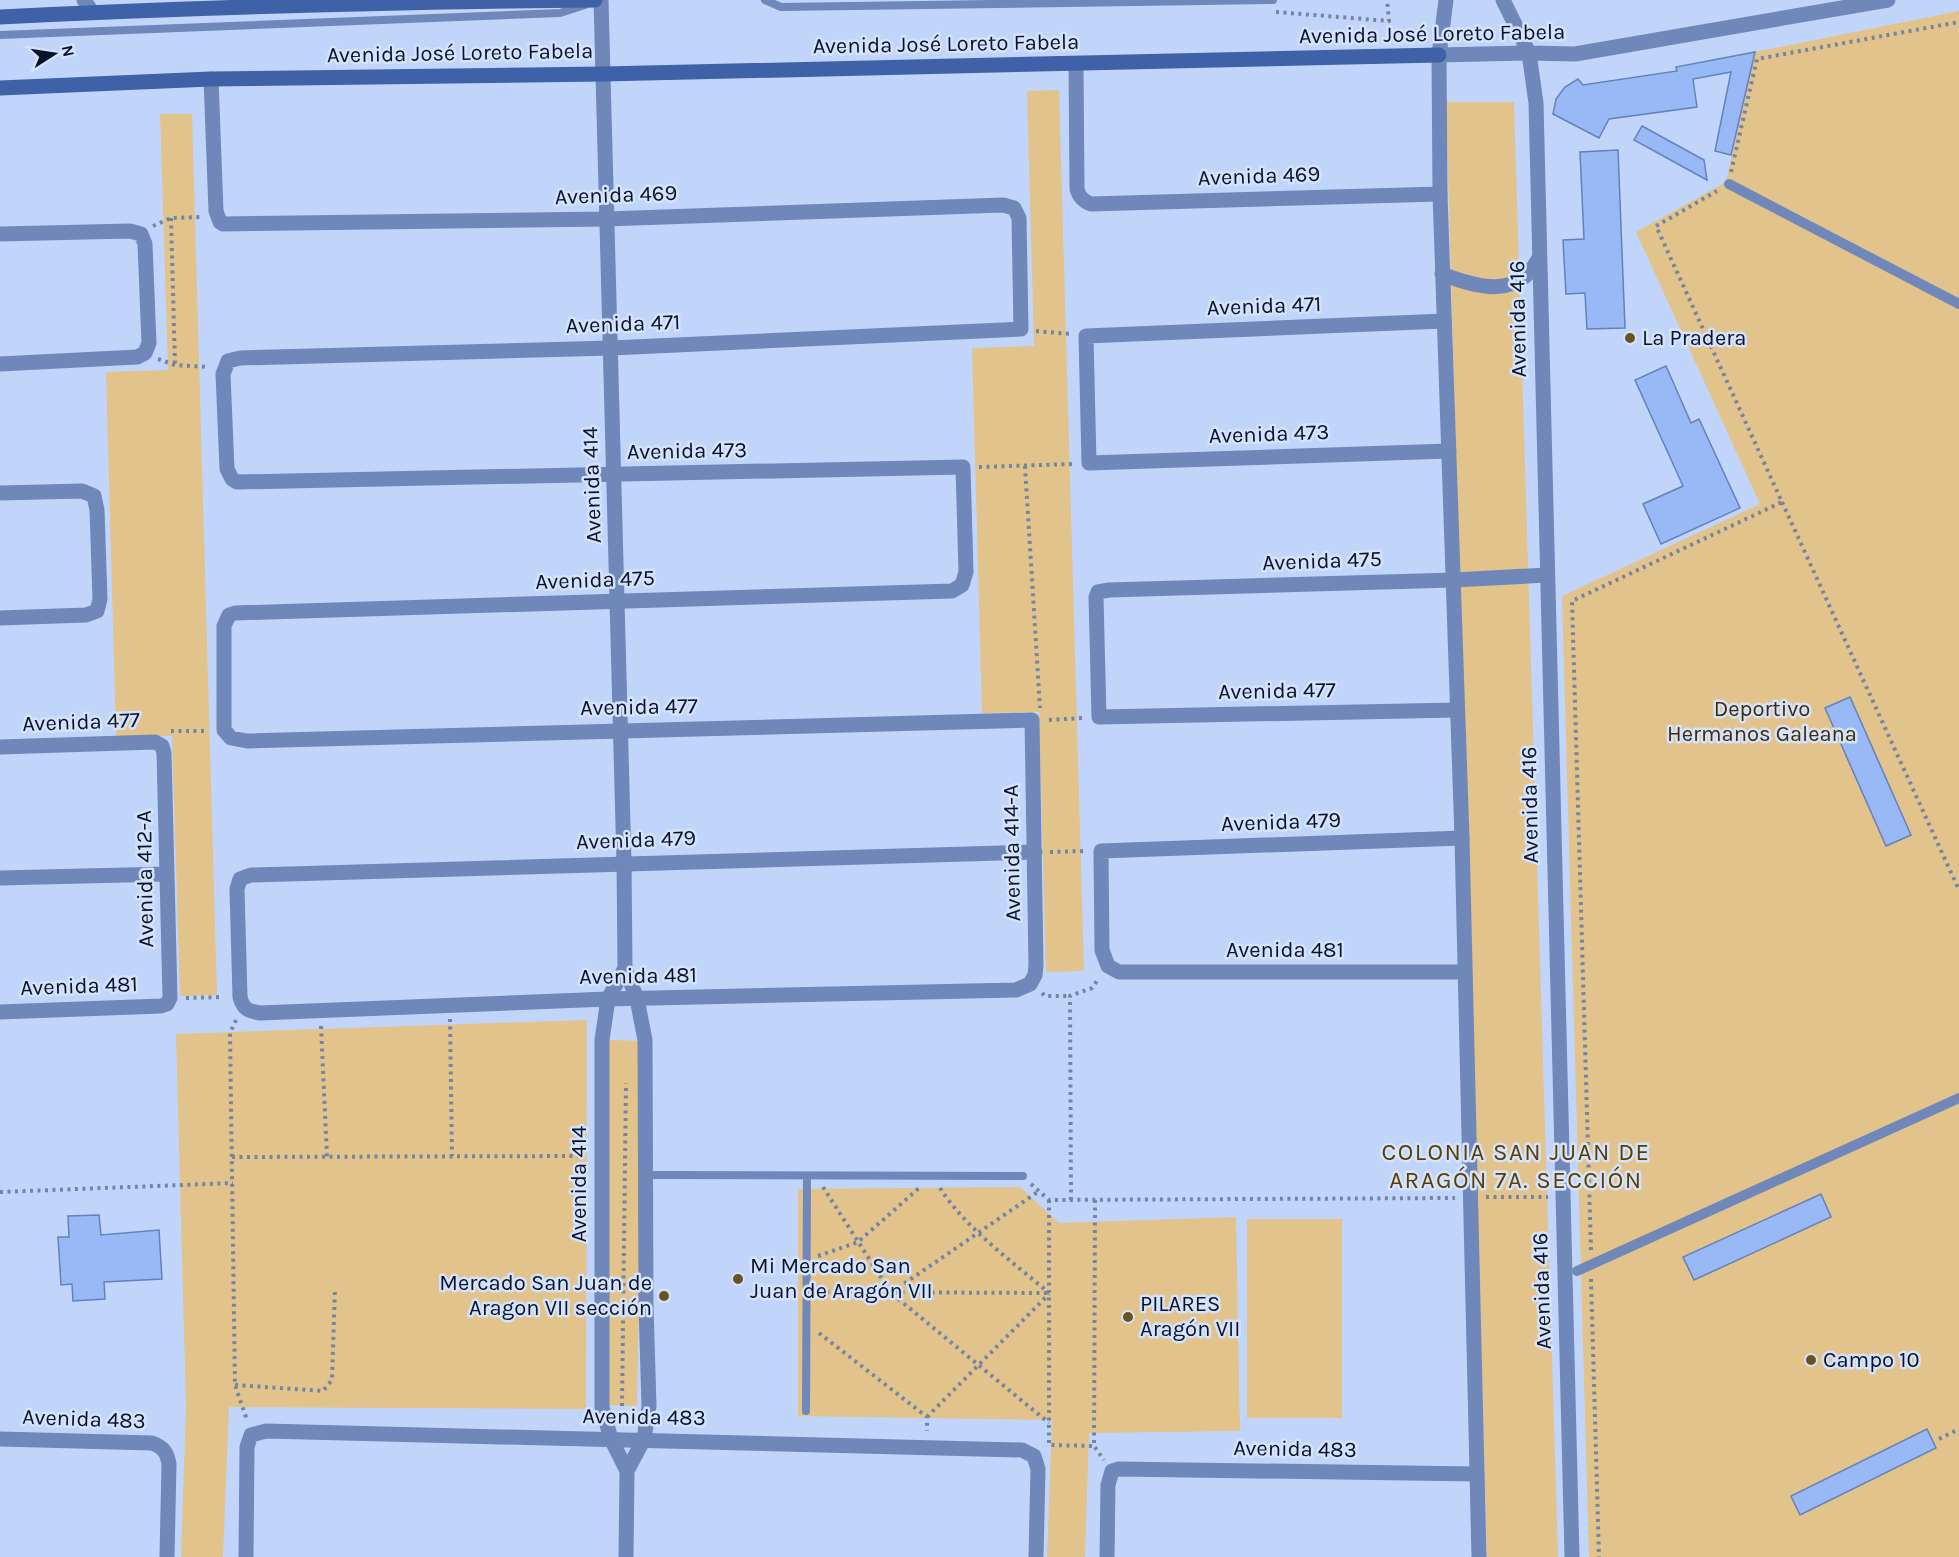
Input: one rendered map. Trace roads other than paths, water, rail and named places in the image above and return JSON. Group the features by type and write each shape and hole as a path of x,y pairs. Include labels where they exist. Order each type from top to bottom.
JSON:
{"main road":[{"path":"0,17 88,6 595,0"},
{"name":"Avenida José Loreto Fabela","path":"0,88 211,79 603,74 1439,55"}],"street":[{"name":"Avenida 414","path":"600,0 618,603 625,968 637,999 645,1040 646,1306 649,1406 644,1439 627,1471"},
{"path":"1446,0 1439,55 1440,194 1462,838 1479,1557"},
{"name":"Avenida 416","path":"1503,0 1529,53 1536,103 1572,1557"},
{"name":"Avenida José Loreto Fabela","path":"1439,55 1575,54 1888,0"},
{"name":"Avenida 469","path":"1076,64 1077,189 1082,199 1091,204 1440,194"},
{"name":"Avenida 469","path":"211,79 218,219 228,225 606,219 1003,205 1014,208 1018,218 1021,329"},
{"path":"1729,184 1959,304"},
{"path":"0,234 130,231 141,234 145,244 148,332 145,353 137,357 0,364"},
{"path":"1442,274 1468,285 1490,288 1512,284 1531,273 1539,258"},
{"name":"Avenida 471","path":"1089,463 1086,336 1444,321"},
{"name":"Avenida 471","path":"232,479 227,468 226,364 240,358 611,348 1021,329"},
{"name":"Avenida 473","path":"1089,463 1449,451"},
{"name":"Avenida 473","path":"232,479 242,482 614,476 963,467 966,573 962,585"},
{"path":"0,493 81,491 94,496 97,510 100,599 97,611 86,615 0,618"},
{"name":"Avenida 475","path":"1099,717 1095,602 1098,592 1121,589 1454,580 1547,575"},
{"name":"Avenida 475","path":"247,741 231,738 224,730 224,626 229,615 952,591 962,585"},
{"name":"Avenida 477","path":"1099,717 1456,711"},
{"name":"Avenida 477","path":"247,741 1036,721"},
{"name":"Avenida 414-A","path":"1030,984 1035,975 1036,721"},
{"name":"Avenida 477","path":"0,747 155,742 162,746"},
{"name":"Avenida 412-A","path":"162,746 166,874 165,1002"},
{"name":"Avenida 479","path":"1108,966 1102,950 1101,851 1462,838"},
{"name":"Avenida 479","path":"244,1004 237,889 240,879 250,875 1035,852"},
{"path":"0,878 166,874"},
{"name":"Avenida 481","path":"1108,966 1119,972 1464,972"},
{"name":"Avenida 414","path":"625,968 608,999 602,1040 601,1306 602,1407 611,1439 627,1471 626,1557"},
{"name":"Avenida 481","path":"244,1004 260,1013 608,999 1016,990 1030,984"},
{"name":"Avenida 481","path":"0,1012 165,1002"},
{"path":"1576,1271 1959,1098"},
{"name":"Avenida 483","path":"246,1557 247,1447 251,1435 266,1431 1023,1450 1034,1456 1038,1469 1036,1557"},
{"name":"Avenida 483","path":"0,1438 152,1443 164,1450 168,1464 167,1557"},
{"name":"Avenida 483","path":"1107,1557 1107,1485 1112,1471 1125,1468 1477,1474"}],"lane":[{"path":"0,34 560,13 600,0"},
{"path":"765,0 781,7 1274,0"},
{"path":"646,1175 1023,1176"},
{"path":"806,1411 807,1260 812,1176"}],"place":[{"name":"La Pradera","path":"1630,338"},
{"name":"Mi Mercado San Juan de Aragón VII","path":"738,1279"},
{"name":"Mercado San Juan de Aragon VII sección","path":"664,1296"},
{"name":"PILARES Aragón VII","path":"1128,1317"},
{"name":"Campo 10","path":"1811,1360"}],"district":[{"name":"COLONIA SAN JUAN DE ARAGÓN 7A. SECCIÓN","path":"1516,1166"}],"park label":[{"name":"Deportivo Hermanos Galeana","path":"1762,722"}]}
